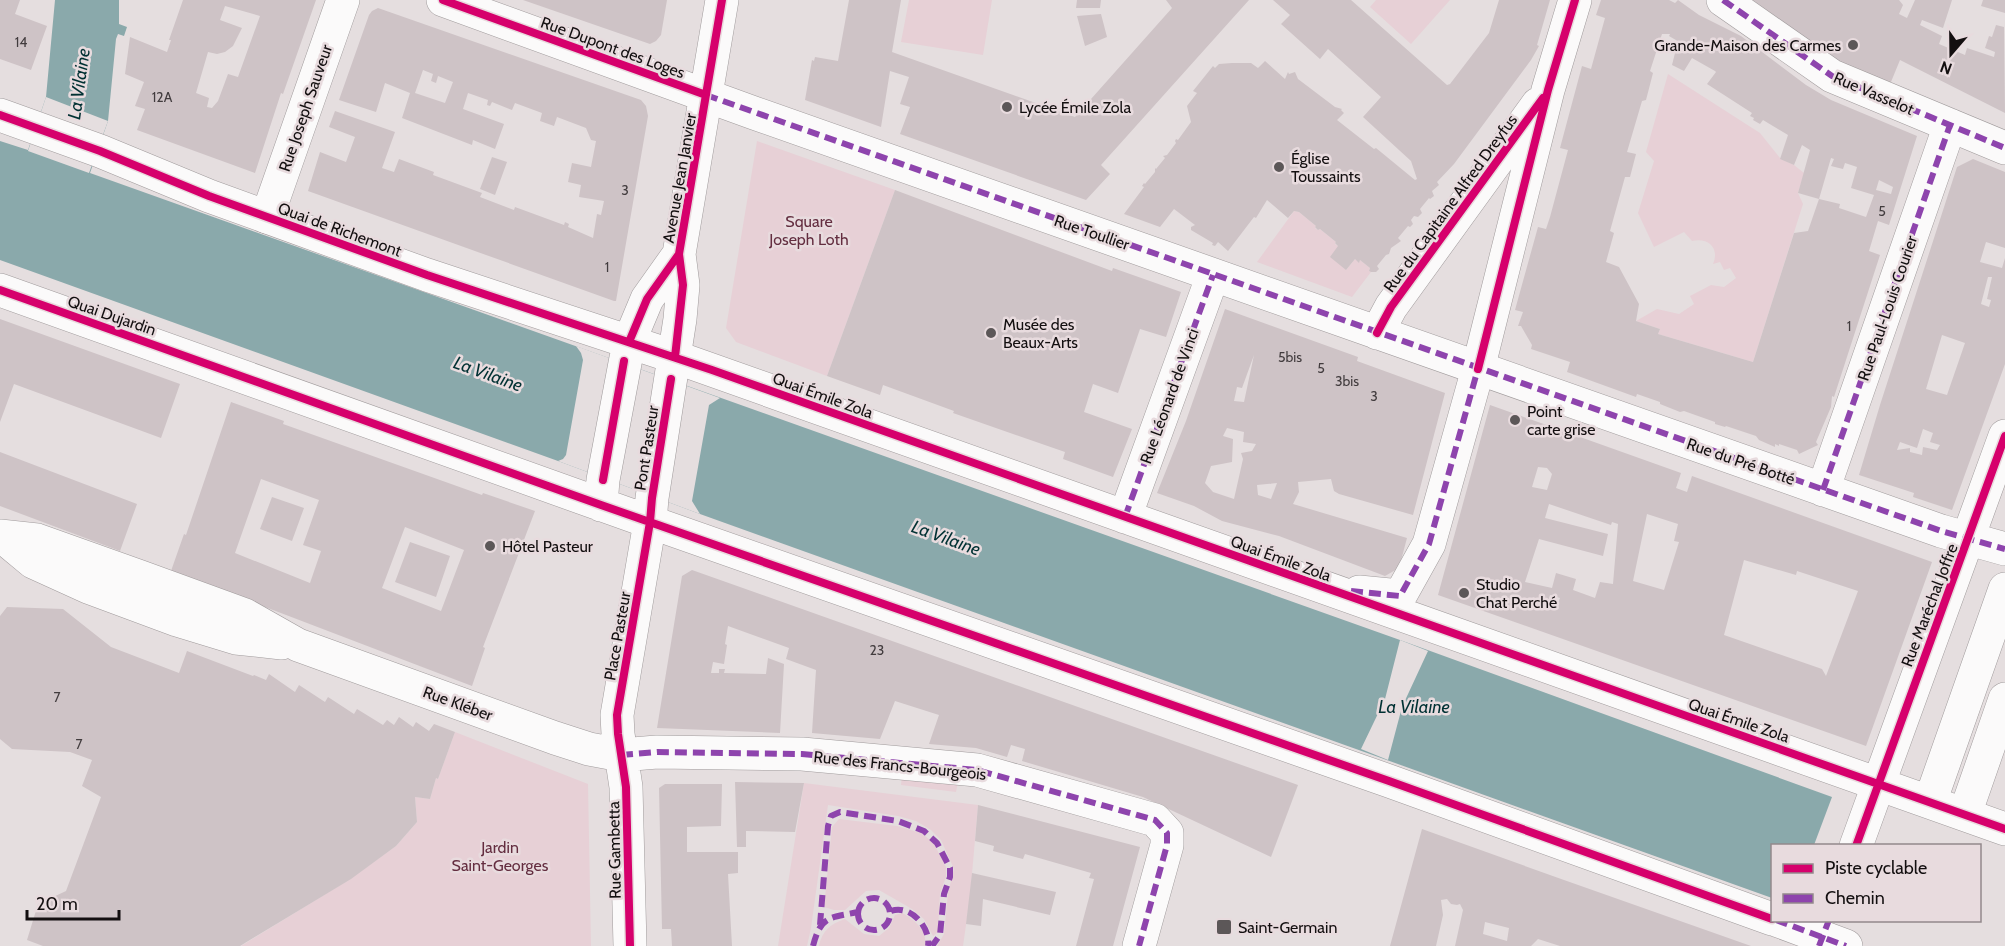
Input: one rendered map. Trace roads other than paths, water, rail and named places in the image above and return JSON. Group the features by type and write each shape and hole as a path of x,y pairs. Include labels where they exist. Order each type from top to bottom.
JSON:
{"street":[{"name":"Rue Joseph Sauveur","path":"267,217 343,0"},
{"name":"Rue Dupont des Loges","path":"443,0 706,95"},
{"name":"Avenue Jean Janvier","path":"673,368 683,285 680,254 722,0"},
{"name":"Rue du Capitaine Alfred Dreyfus","path":"1326,588 1400,596 1429,544 1478,369 1548,90 1575,0"},
{"name":"Rue Vasselot","path":"1723,0 1832,76 2005,148"},
{"name":"Rue du Capitaine Alfred Dreyfus","path":"1377,333 1390,307 1548,90"},
{"name":"Rue Toullier","path":"706,95 1478,369"},
{"name":"Quai de Richemont","path":"0,115 100,151 209,196 673,368"},
{"name":"Rue Paul-Louis Courier","path":"1823,490 1950,125"},
{"name":"Avenue Jean Janvier","path":"627,352 647,299 680,254"},
{"name":"Rue Léonard de Vinci","path":"1125,517 1213,275"},
{"name":"Quai Dujardin","path":"0,290 215,366 602,492 1771,919"},
{"path":"602,492 627,352"},
{"name":"Pont Pasteur","path":"651,510 673,368"},
{"name":"Quai Émile Zola","path":"673,368 1125,517 1965,814 2002,820"},
{"name":"Rue du Pré Botté","path":"1478,369 1941,531 2005,549"},
{"name":"Rue Maréchal Joffre","path":"1857,844 2005,436"},
{"name":"Place Pasteur","path":"621,755 617,716 651,510"},
{"name":"Rue Kléber","path":"1,543 33,562 87,587 177,620 236,638 298,645 555,738 589,749 621,755"},
{"path":"1930,802 2005,590"},
{"path":"1965,814 2005,699"},
{"name":"Rue des Francs-Bourgeois","path":"621,755 657,752 802,754 977,770 1155,820 1167,833 1165,857 1139,946"},
{"name":"Rue Gambetta","path":"621,755 626,787 630,946"},
{"name":"Quai Dujardin","path":"1780,922 1829,937"}],"water":[{"name":"La Vilaine","path":"55,0 119,0 119,24 127,27 124,36 118,34 116,39 108,121 90,173 1400,640 1832,797 1814,844 1771,844 1771,898 700,514 0,260 0,141 28,150 46,97"}],"place":[{"name":"Grande-Maison des Carmes","path":"1853,45"},
{"name":"Lycée Émile Zola","path":"1007,107"},
{"name":"Église Toussaints","path":"1279,167"},
{"name":"Musée des Beaux-Arts","path":"991,333"},
{"name":"Point carte grise","path":"1515,420"},
{"name":"Hôtel Pasteur","path":"490,546"},
{"name":"Studio Chat Perché","path":"1464,593"},
{"name":"Saint-Germain","path":"1224,927"}],"park label":[{"name":"Square Joseph Loth","path":"809,230"},
{"name":"Jardin Saint-Georges","path":"500,856"}]}
